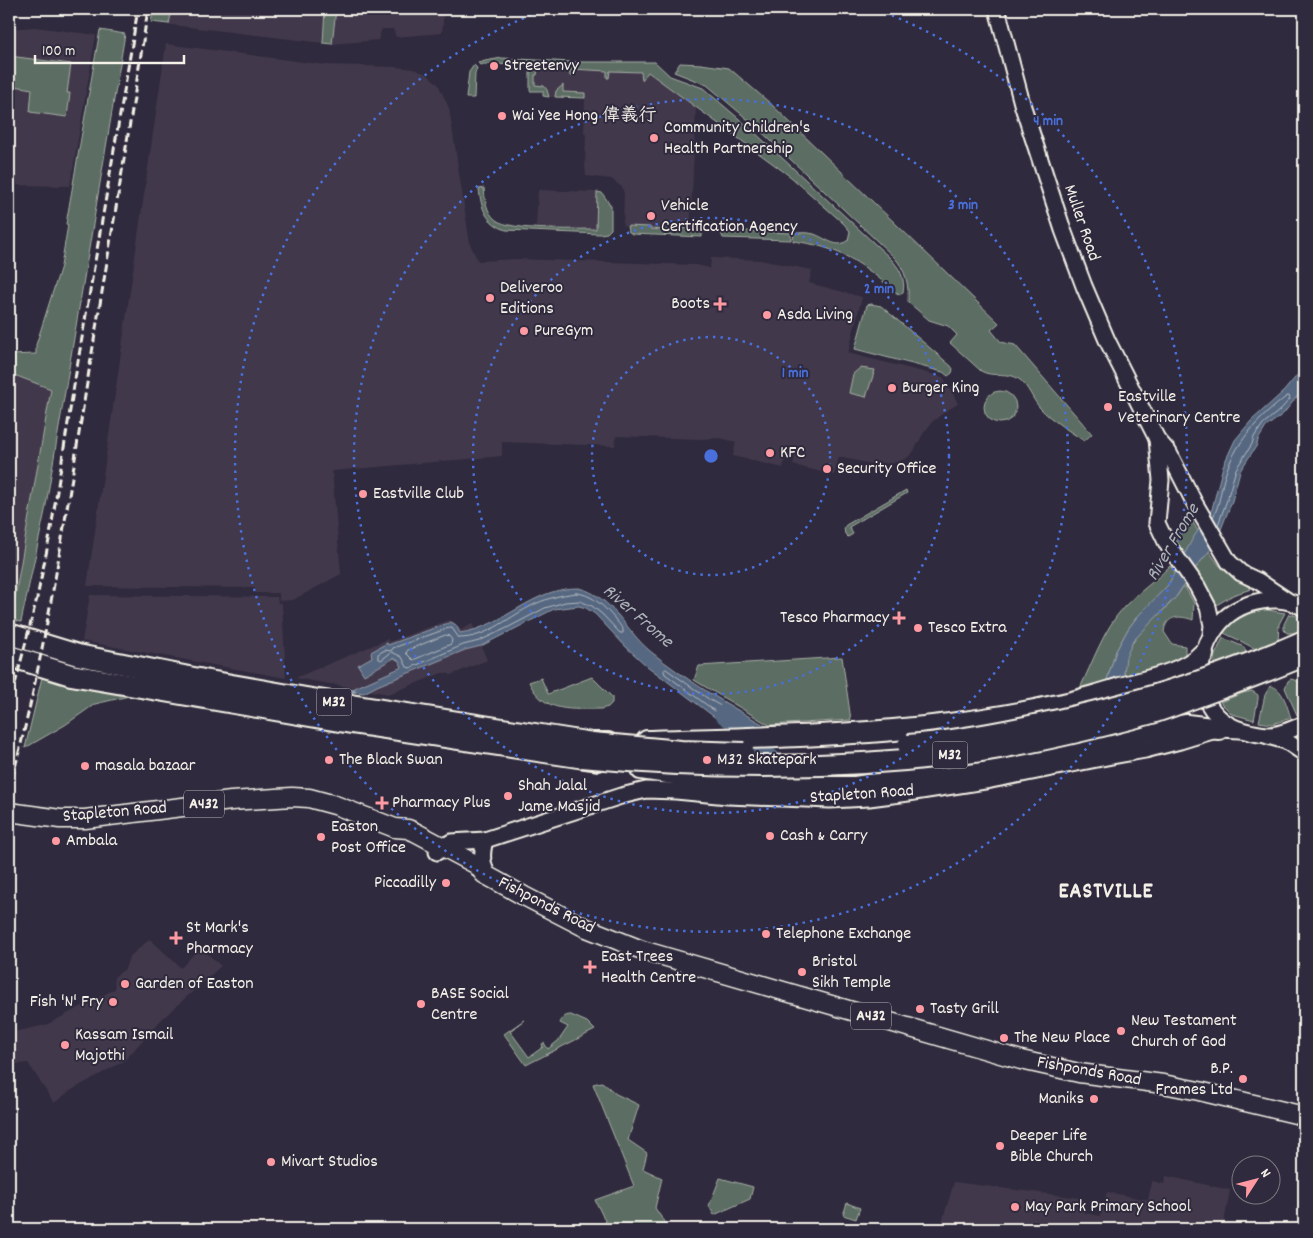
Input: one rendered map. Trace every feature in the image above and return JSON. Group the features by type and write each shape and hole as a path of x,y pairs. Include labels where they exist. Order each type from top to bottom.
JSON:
{"highway":[{"name":"M32","path":"9,634 78,655 587,750 688,776 820,787 855,787 982,768 1045,756 1164,728 1187,725 1219,728"},
{"name":"M32","path":"587,750 786,753 911,745 964,738 1076,717 1144,699 1220,674 1266,657 1304,640"},
{"name":"M32","path":"587,750 924,727 1059,705 1186,668 1197,661 1203,654"},
{"name":"M32","path":"9,656 71,674 351,723 587,750 694,766 781,767 952,755 1023,744 1083,731 1154,712 1262,674 1304,656"}],"main road":[{"name":"Muller Road","path":"997,9 1023,107 1063,230 1107,340 1158,439 1169,453 1200,514 1229,562 1238,570 1300,606"},
{"name":"Muller Road","path":"1158,439 1161,480 1157,523 1167,544 1208,607 1212,624 1211,635"},
{"path":"1240,730 1224,722 1207,701 1200,676 1203,654 1211,635 1221,621 1239,607 1267,600 1300,606"},
{"path":"1266,735 1282,732 1304,724"},
{"name":"Stapleton Road","path":"9,812 60,819 85,819 231,801 292,797 309,798 335,805 395,828 403,836 443,852 455,842 485,840 621,796 646,790 728,796 830,800 908,793 991,780 1112,756 1126,755 1180,742 1219,728 1266,735"},
{"path":"1266,735 1286,741 1304,753"},
{"path":"485,840 481,853 486,875"},
{"name":"Fishponds Road","path":"443,852 473,871 486,875 584,927 642,950 1021,1060 1078,1072 1199,1091 1304,1116"}],"shaded area":[{"path":"157,9 444,9 442,33 396,37 393,29 382,29 378,40 332,44 155,23"},
{"path":"35,27 96,35 70,186 9,185 9,29"},
{"path":"166,44 326,65 397,67 413,69 427,74 438,84 449,108 470,244 478,261 516,259 696,265 710,268 711,258 760,260 812,270 809,283 862,297 848,353 943,377 958,404 932,422 914,451 907,458 891,464 877,462 876,465 839,457 834,475 793,465 795,457 786,455 783,468 733,456 736,442 720,438 616,436 615,446 502,442 502,456 332,471 341,574 293,600 279,601 279,593 255,593 255,588 87,586"},
{"path":"533,68 648,72 696,107 690,236 633,234 629,232 627,226 623,226 624,194 622,187 611,179 586,176 585,98 549,97 549,95 532,85"},
{"path":"538,190 597,192 596,229 536,227"},
{"path":"9,373 51,389 14,603 9,602"},
{"path":"90,595 277,597 278,603 282,603 286,678 82,641"},
{"path":"449,620 454,622 461,630 473,625 487,660 451,675 442,673 389,694 295,678 388,639 389,642"},
{"path":"150,939 181,968 200,947 221,966 161,1020 124,1061 70,1091 54,1103 28,1063 9,1065 9,1033 46,1025 115,989 114,977 125,969 129,957"},
{"name":"May Park Primary School","path":"1166,1176 1230,1190 1223,1229 940,1229 954,1182 1080,1198 1085,1213 1100,1216 1107,1192 1148,1200 1152,1181 1164,1184"}],"green space":[{"path":"65,9 112,9 112,15"},
{"path":"154,9 172,9 169,24 151,22"},
{"path":"325,9 336,9 332,44 323,43"},
{"path":"100,30 125,34 45,511 21,622 9,619 9,602 14,603 51,389 9,373 9,355 36,354 36,345 61,266 68,225 66,224"},
{"path":"9,56 71,64 67,93 70,93 67,117 30,112 32,89 9,85"},
{"path":"502,58 571,62 655,62 670,76 703,88 752,130 890,258 901,273 904,282 903,292 899,295 874,274 838,253 793,241 794,233 807,233 840,244 848,240 850,231 791,177 648,72 642,80 641,72 610,71 609,78 607,78 607,71 572,69 572,76 570,76 569,69 538,68 537,75 535,75 535,85 544,86 549,97 543,96 543,91 530,91 530,65 480,65 478,63"},
{"path":"680,63 729,68 771,104 999,323 991,330 1001,342 1015,345 1092,434 1084,441 1056,422 1040,408 1019,379 1010,375 990,374 981,371 950,343 957,335 948,326 929,320 908,302 906,278 895,258 753,124 707,85 674,72"},
{"path":"474,65 477,68 474,98 466,98 469,72"},
{"path":"563,85 563,92 585,93 585,98 555,97 556,91"},
{"path":"484,188 488,210 496,220 503,224 543,229 596,229 597,192 602,193 611,206 611,229 607,233 600,234 506,230 489,219 486,214 481,202 479,189"},
{"path":"627,226 671,230 671,228 702,229 702,237 632,234 628,231"},
{"path":"720,230 791,233 791,240 723,238"},
{"path":"867,305 881,306 951,366 953,369 952,373 948,376 943,372 855,349"},
{"path":"860,368 875,370 866,397 849,393 853,374"},
{"path":"1000,391 1011,396 1016,407 1011,418 1000,423 989,418 984,407 989,396"},
{"path":"906,490 907,493 849,527 853,534 848,537 845,534 844,528 846,525"},
{"path":"1191,519 1198,531 1184,556 1171,537"},
{"path":"1209,551 1219,565 1251,589 1233,595 1215,606 1194,570"},
{"path":"1170,566 1176,573 1164,591 1137,617 1128,629 1116,651 1106,683 1079,690 1104,636 1117,616 1129,602"},
{"path":"1184,585 1194,603 1193,620 1183,617 1171,619 1165,626 1164,632 1172,644 1185,646 1185,655 1180,661 1125,678 1124,666 1126,655 1132,644 1168,606"},
{"path":"1262,609 1285,613 1279,624 1277,659 1224,633 1240,617"},
{"path":"1289,614 1304,618 1304,633 1287,633 1284,630 1284,624"},
{"path":"1223,638 1244,647 1247,654 1212,670 1215,655"},
{"path":"842,657 851,720 769,725 694,680 699,666"},
{"path":"43,673 129,696 95,704 65,725 25,748"},
{"path":"592,677 612,697 612,703 608,707 601,709 560,708 542,700 529,682 541,678 548,694"},
{"path":"1291,679 1304,683 1304,712 1297,715 1285,688"},
{"path":"1270,686 1274,687 1281,694 1291,718 1272,724 1259,722 1265,695"},
{"path":"1252,691 1258,695 1254,720 1232,714 1220,702 1243,693"},
{"path":"571,1015 587,1022 595,1030 526,1065 504,1034 524,1020 510,1031 529,1057 543,1047 542,1044 544,1043 548,1049 559,1040 568,1027 560,1023 565,1016"},
{"path":"602,1082 616,1094 639,1105 628,1140 647,1153 643,1169 662,1178 655,1208 669,1229 609,1229 595,1200 634,1186 593,1084"},
{"path":"720,1178 753,1187 750,1199 714,1215 709,1206"},
{"path":"847,1203 860,1208 856,1219 843,1215"}],"water":[{"path":"1304,367 1304,388 1283,414 1266,427 1240,471 1232,501 1212,548 1192,572 1176,597 1133,641 1126,657 1125,678 1106,683 1116,651 1128,629 1168,585 1193,538 1212,509 1223,466 1235,440 1251,421 1284,391"},
{"path":"579,588 601,598 641,643 664,662 706,691 766,726 729,728 647,666 595,614 579,606 554,609 481,646 465,650 364,693 348,691 402,667 399,661 394,658 364,675 358,665 372,657 371,652 387,643 388,645 451,622 456,625 460,633 476,629 547,594 562,589"}],"waterway":[{"name":"River Frome","path":"341,694 355,691"},
{"name":"River Frome","path":"723,714 749,733 758,747 772,759"}],"railway":[{"path":"9,708 37,598 50,535 138,9"},
{"path":"9,790 33,694 52,597 148,9"}],"place":[{"name":"Streetenvy","path":"494,66"},
{"name":"Wai Yee Hong 偉義行","path":"502,116"},
{"name":"Community Children's Health Partnership","path":"654,138"},
{"name":"Vehicle Certification Agency","path":"651,216"},
{"name":"Deliveroo Editions","path":"490,298"},
{"name":"Boots","path":"720,304"},
{"name":"Asda Living","path":"767,315"},
{"name":"PureGym","path":"524,331"},
{"name":"Burger King","path":"892,388"},
{"name":"Eastville Veterinary Centre","path":"1108,407"},
{"name":"KFC","path":"770,453"},
{"name":"Security Office","path":"827,469"},
{"name":"Eastville Club","path":"363,494"},
{"name":"Tesco Pharmacy","path":"899,618"},
{"name":"Tesco Extra","path":"918,628"},
{"name":"The Black Swan","path":"329,760"},
{"name":"M32 Skatepark","path":"707,760"},
{"name":"masala bazaar","path":"85,766"},
{"name":"Shah Jalal Jame Masjid","path":"508,796"},
{"name":"Pharmacy Plus","path":"382,803"},
{"name":"Cash & Carry","path":"770,836"},
{"name":"Easton Post Office","path":"321,837"},
{"name":"Ambala","path":"56,841"},
{"name":"Piccadilly","path":"446,883"},
{"name":"Telephone Exchange","path":"766,934"},
{"name":"St Mark's Pharmacy","path":"176,938"},
{"name":"East Trees Health Centre","path":"590,967"},
{"name":"Bristol Sikh Temple","path":"802,972"},
{"name":"Garden of Easton","path":"125,984"},
{"name":"Fish 'N' Fry","path":"113,1002"},
{"name":"BASE Social Centre","path":"421,1004"},
{"name":"Tasty Grill","path":"920,1009"},
{"name":"New Testament Church of God","path":"1121,1031"},
{"name":"The New Place","path":"1004,1038"},
{"name":"Kassam Ismail Majothi","path":"65,1045"},
{"name":"B.P. Frames Ltd","path":"1243,1079"},
{"name":"Maniks","path":"1094,1099"},
{"name":"Deeper Life Bible Church","path":"1000,1146"},
{"name":"Mivart Studios","path":"271,1162"},
{"name":"May Park Primary School","path":"1015,1207"}],"district":[{"name":"EASTVILLE","path":"1106,892"}]}
